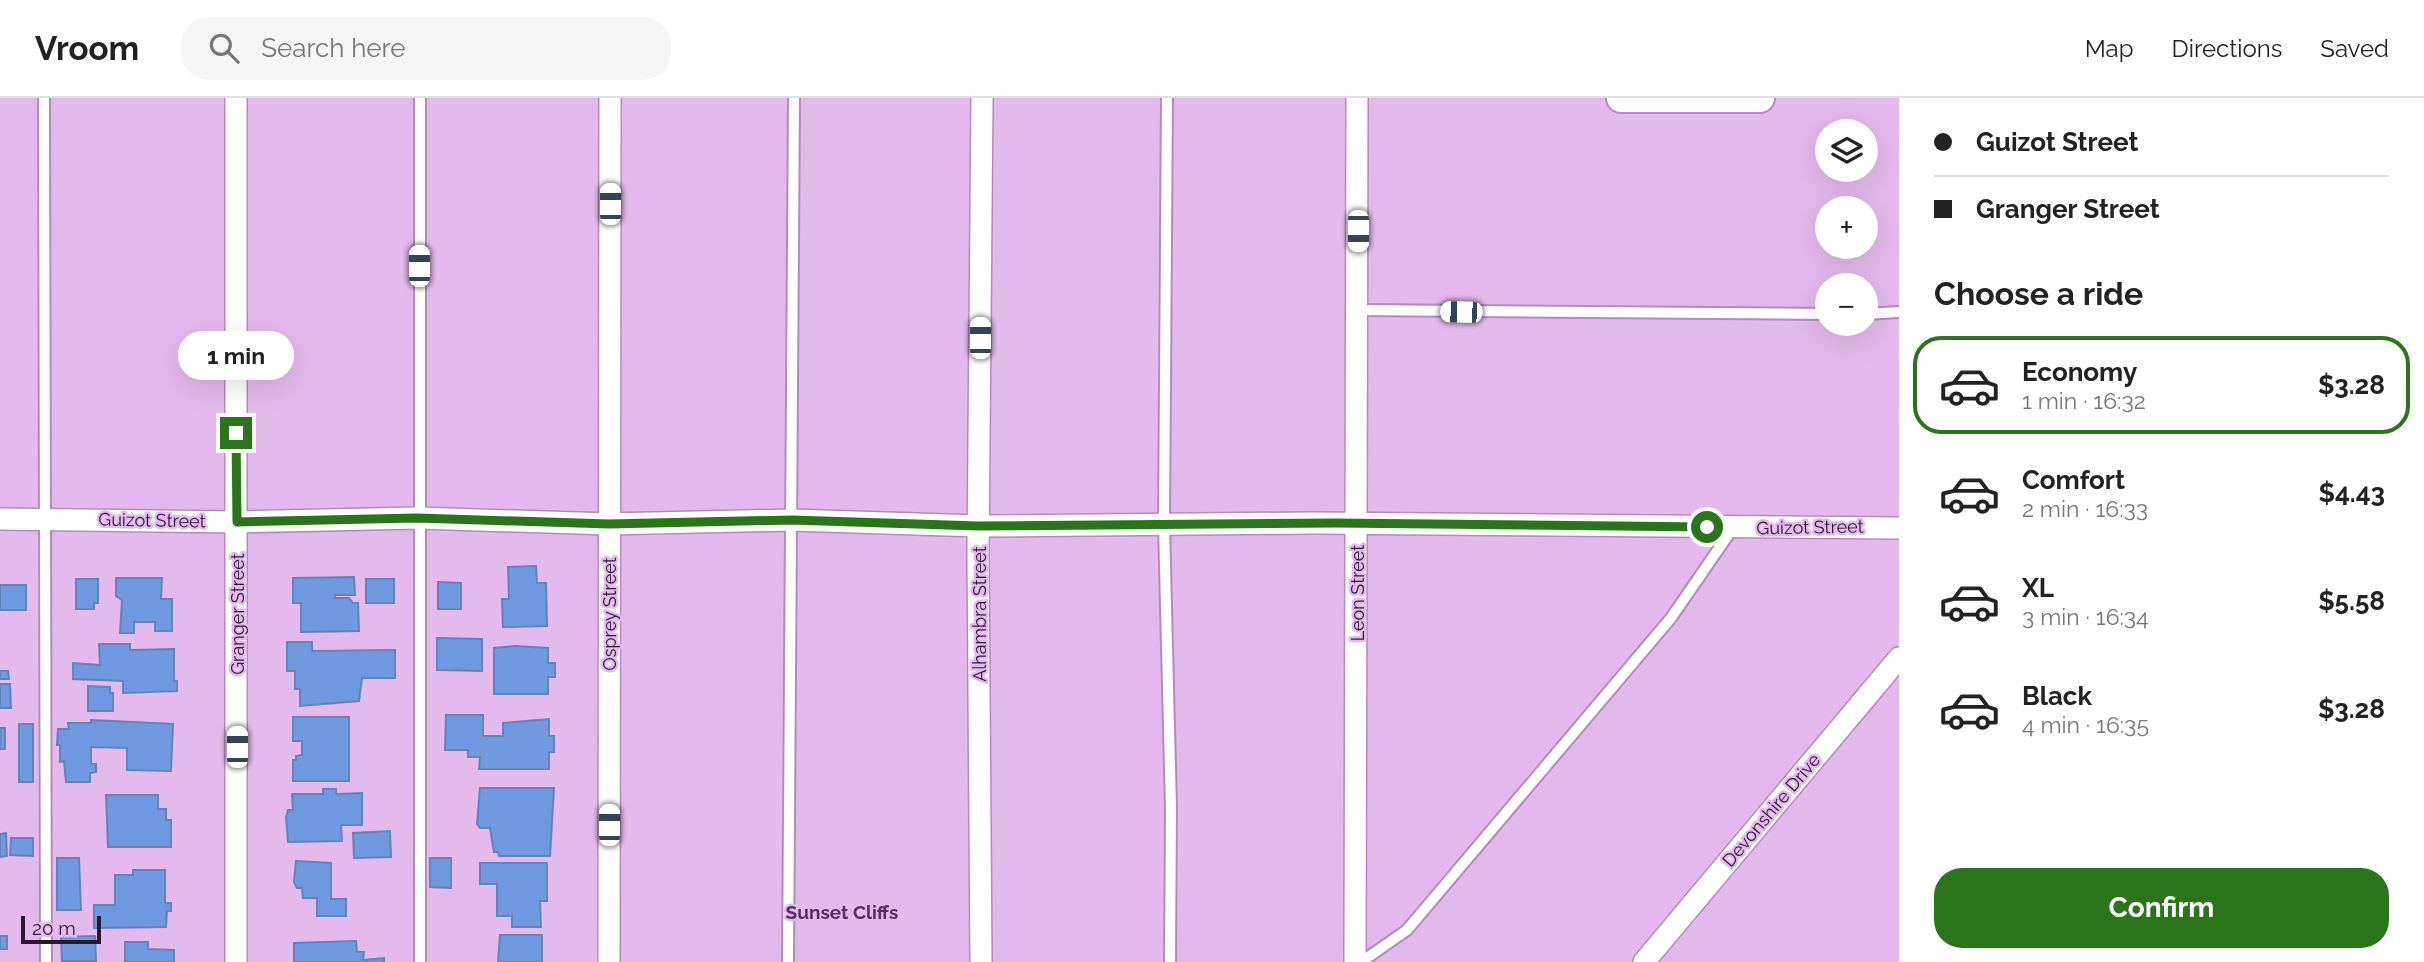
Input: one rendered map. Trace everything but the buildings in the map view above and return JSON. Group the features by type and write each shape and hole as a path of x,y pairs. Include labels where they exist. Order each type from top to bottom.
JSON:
{"street":[{"name":"Granger Street","path":"236,98 236,962"},
{"name":"Osprey Street","path":"609,962 610,98"},
{"name":"Alhambra Street","path":"981,962 978,526 982,98"},
{"name":"Leon Street","path":"1357,98 1358,962"},
{"path":"1621,98 1760,98"},
{"name":"Guizot Street","path":"0,519 237,522 417,518 609,524 792,520 978,526 1357,523 1899,528"},
{"name":"Devonshire Drive","path":"1644,962 1899,658"}],"lane":[{"path":"44,98 46,962"},
{"path":"419,962 417,518 420,98"},
{"path":"788,962 794,98"},
{"path":"1167,98 1164,525 1171,808 1170,962"},
{"path":"1358,310 1815,314"},
{"path":"1878,313 1899,312"},
{"path":"1358,962 1407,930 1671,618 1733,528"}],"district":[{"name":"Sunset Cliffs","path":"842,912"}],"route":[{"path":"236,433 237,522 417,518 609,524 792,520 978,526 1335,523 1707,527"}]}
